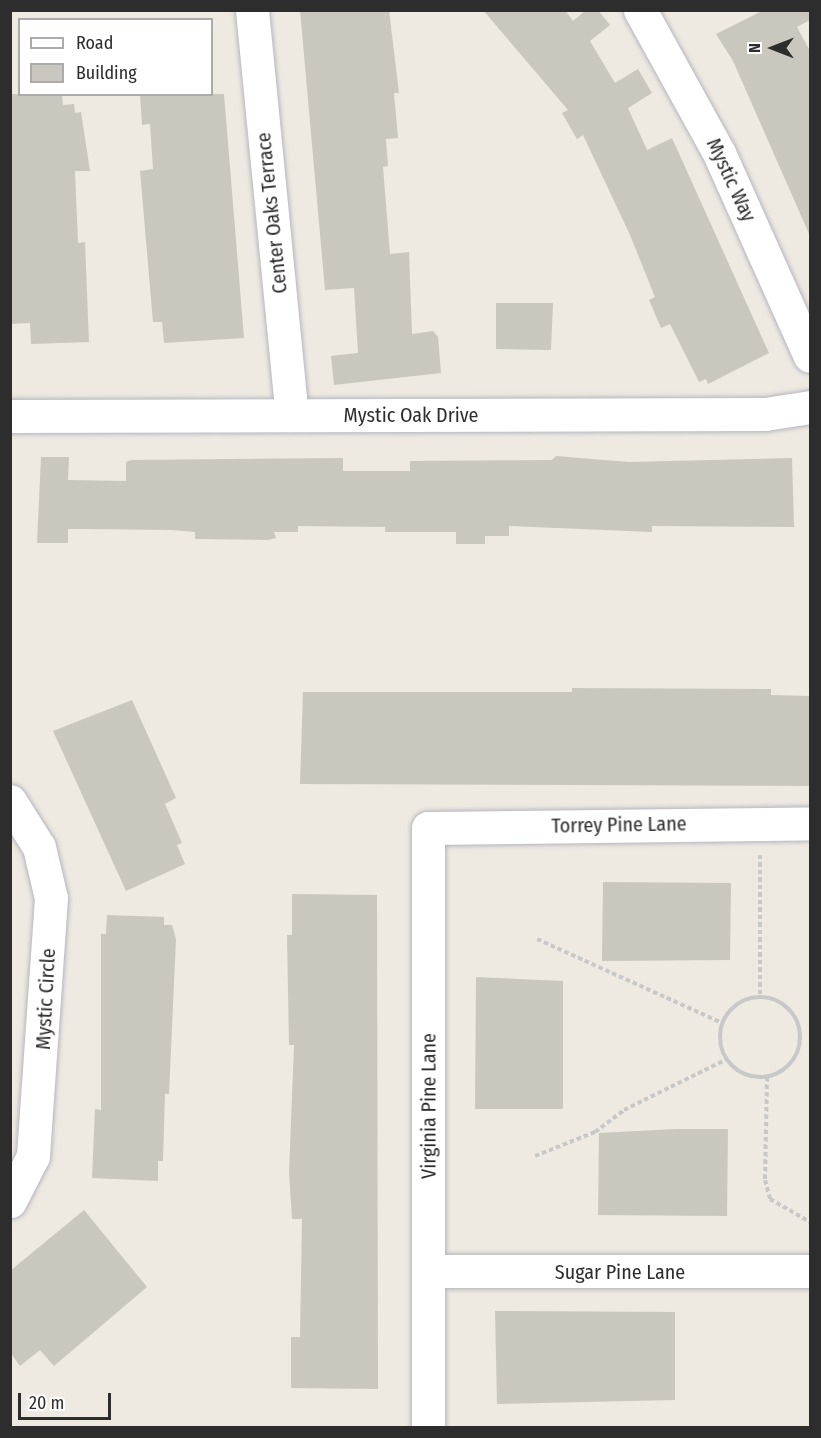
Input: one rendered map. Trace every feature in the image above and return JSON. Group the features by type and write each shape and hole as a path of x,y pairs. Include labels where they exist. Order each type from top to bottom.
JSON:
{"street":[{"name":"Center Oaks Terrace","path":"252,10 292,415"},
{"name":"Mystic Way","path":"639,10 719,153 810,356"},
{"name":"Mystic Oak Drive","path":"10,416 765,414 810,407"},
{"name":"Mystic Circle","path":"10,801 39,847 51,898 33,1156 10,1201"},
{"name":"Torrey Pine Lane","path":"428,828 810,823"},
{"name":"Virginia Pine Lane","path":"428,828 430,1385 428,1428"},
{"name":"Sugar Pine Lane","path":"429,1271 810,1271"}],"path":[{"path":"760,842 760,997"},
{"path":"537,939 722,1023"},
{"path":"760,997 779,1001 793,1013 801,1033 798,1051 788,1067 767,1077 742,1074 727,1059 720,1042 722,1023 733,1007 760,997"},
{"path":"535,1156 595,1132 632,1105 727,1059"},
{"path":"767,1077 765,1180 770,1199 810,1222"}],"building":[{"path":"300,10 389,10 399,93 394,93 398,138 386,139 388,166 383,167 390,254 409,252 412,334 433,331 438,337 441,373 334,385 331,356 358,353 354,288 325,290"},
{"path":"483,10 565,10 573,21 586,10 598,10 610,25 590,41 615,83 638,69 652,93 628,108 647,150 672,138 769,353 708,384 706,379 699,382 670,324 661,328 649,300 655,297 630,235 583,135 577,139 562,113 568,110"},
{"path":"764,10 810,10 810,20 797,27 810,51 810,236 733,61 716,34"},
{"path":"10,94 62,96 63,105 74,104 75,113 81,112 90,171 75,171 78,243 85,242 89,342 31,344 30,323 10,324"},
{"path":"224,94 244,338 164,343 162,322 153,322 140,171 153,169 150,124 142,125 140,96"},
{"path":"496,303 553,303 551,350 496,349"},
{"path":"556,456 629,462 792,458 794,527 652,526 652,532 509,526 509,536 485,536 485,544 456,544 456,532 385,532 385,527 298,526 298,532 274,532 276,538 268,540 195,539 195,532 172,530 68,529 68,543 37,543 41,457 69,457 68,480 126,481 126,462 131,460 343,458 343,471 410,471 410,461 552,460"},
{"path":"572,688 771,689 771,695 810,696 810,786 300,784 303,692 572,692"},
{"path":"132,700 176,798 165,804 182,843 177,845 185,864 126,891 53,731"},
{"path":"603,882 731,883 730,960 602,961"},
{"path":"292,894 377,895 378,1389 291,1388 291,1337 300,1337 302,1219 292,1219 289,1173 294,1045 289,1045 287,935 292,935"},
{"path":"107,915 164,917 164,925 172,925 176,939 169,1094 165,1094 163,1161 158,1161 158,1181 92,1178 95,1109 101,1110 101,934 106,934"},
{"path":"476,977 563,981 563,1109 475,1109"},
{"path":"728,1129 727,1216 598,1215 599,1133"},
{"path":"84,1210 147,1287 54,1366 40,1350 20,1366 10,1352 10,1271"},
{"path":"495,1311 675,1312 675,1400 497,1404"}]}
